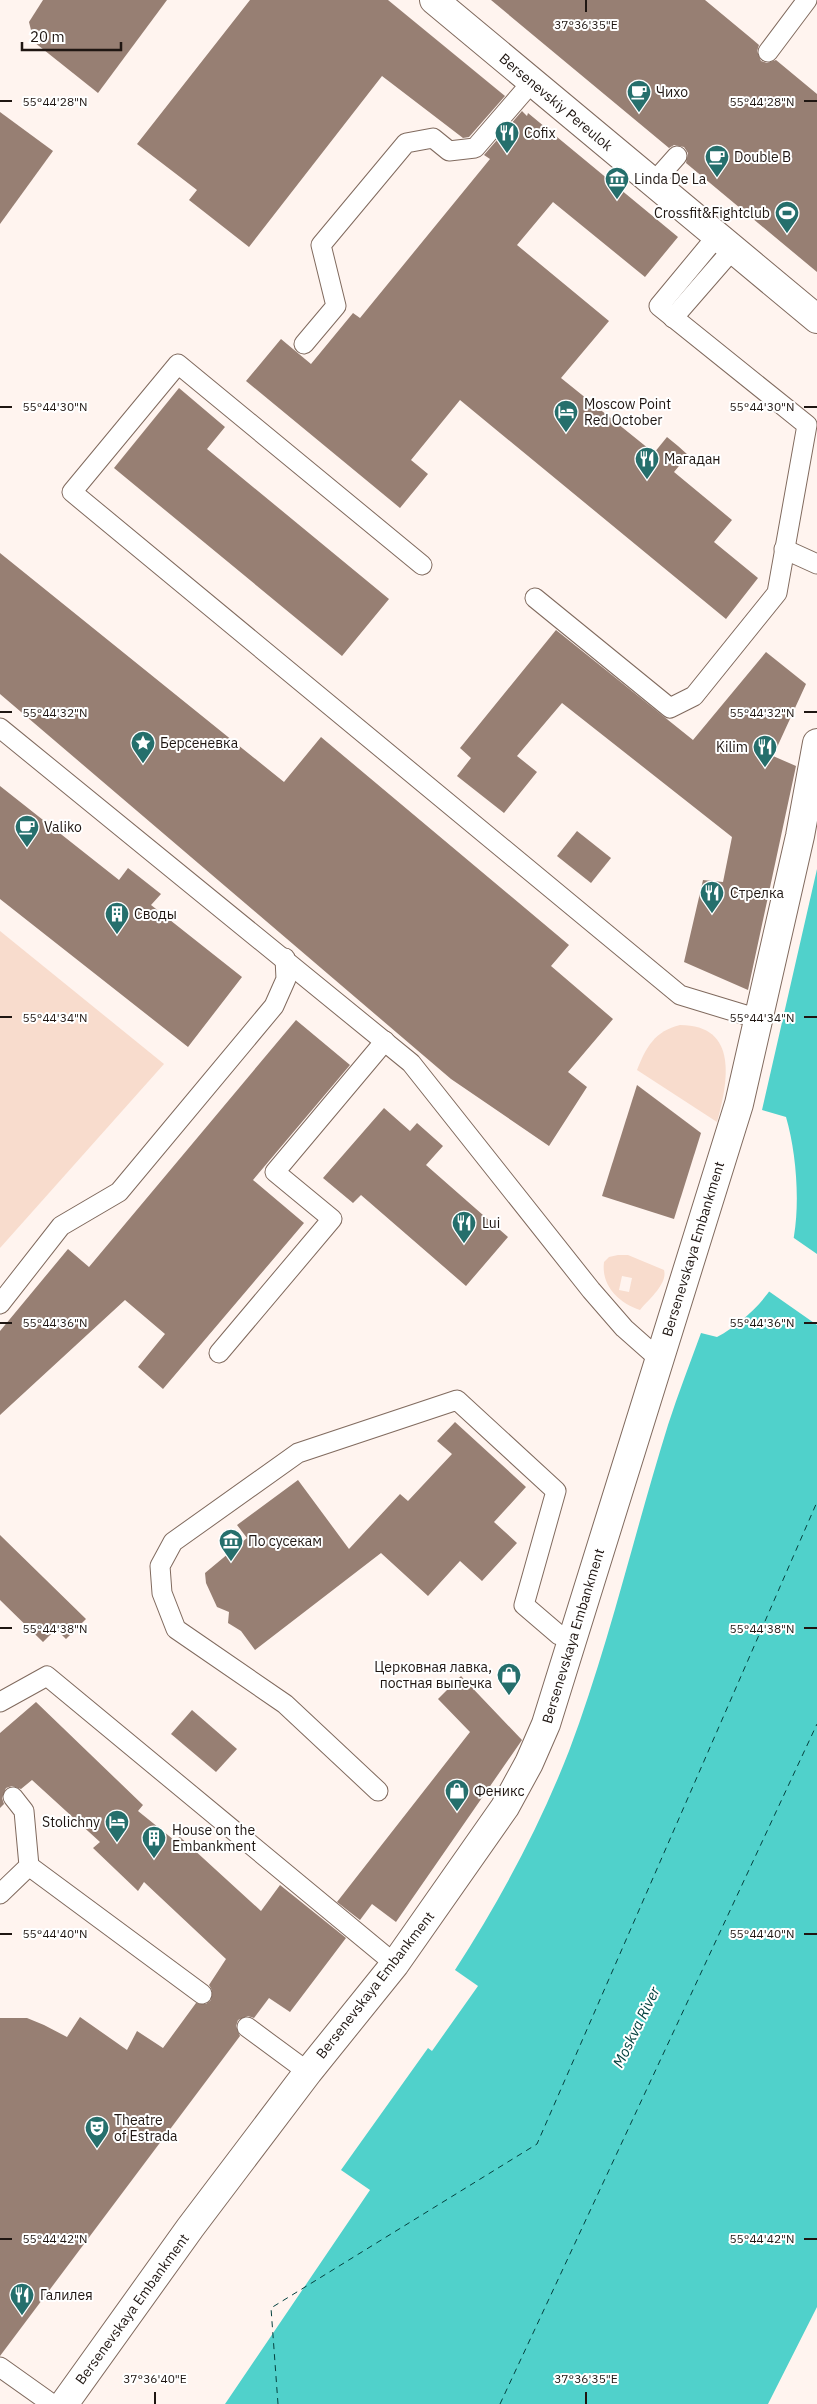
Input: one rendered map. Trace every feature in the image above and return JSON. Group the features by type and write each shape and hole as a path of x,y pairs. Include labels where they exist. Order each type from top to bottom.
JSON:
{"street":[{"name":"Bersenevskiy Pereulok","path":"434,0 817,319"},
{"name":"Bersenevskaya Embankment","path":"64,2404 190,2228 308,2072 395,1964 505,1807 529,1764 546,1724 738,1104 800,836 817,743"}],"lane":[{"path":"768,52 807,0"},
{"path":"304,344 336,306 321,245 406,143 434,138 449,151 475,148 532,82"},
{"path":"653,183 677,156"},
{"path":"536,598 670,708 694,696 777,593 807,424 659,306 725,243"},
{"path":"674,318 725,243"},
{"path":"422,565 178,364 72,492 680,995 759,1019"},
{"path":"784,549 817,564"},
{"path":"0,728 412,1063 591,1290 624,1328 660,1359"},
{"path":"0,1304 61,1226 119,1192 274,1006 286,979 285,958"},
{"path":"219,1353 332,1219 275,1172 385,1041"},
{"path":"378,1792 285,1704 176,1629 162,1593 160,1566 173,1542 298,1453 457,1400 556,1491 524,1605 559,1635 572,1640"},
{"path":"0,1702 48,1676 395,1964"},
{"path":"13,1797 24,1811 30,1866 202,1994"},
{"path":"0,1894 30,1866"},
{"path":"247,2027 308,2072"},
{"path":"0,2367 52,2404"}],"shaded area":[{"path":"0,931 164,1064 0,1248"},
{"path":"680,1025 699,1028 712,1035 721,1045 725,1058 726,1074 717,1122 637,1070 652,1041 664,1031"},
{"path":"628,1255 664,1270 663,1281 660,1286 640,1310 625,1303 609,1286 605,1279 604,1262 609,1257","holes":["622,1276 632,1278 629,1292 619,1290"]}],"water":[{"name":"Moskva River","path":"817,869 817,2307 768,2404 225,2404 370,2190 341,2170 428,2048 432,2051 478,1986 455,1970 488,1917 518,1863 545,1808 569,1751 597,1671 668,1425 701,1333 717,1337 744,1319 767,1295 784,1267 790,1252 797,1207 795,1160 786,1117 762,1110"}],"pier":[{"path":"791,1236 817,1254 817,1325 767,1290 780,1268"}],"building":[{"path":"43,0 167,0 98,93 34,42 29,22"},
{"path":"250,0 388,0 505,96 469,137 463,138 382,76 249,247 189,200 197,190 137,144"},
{"path":"491,0 705,0 752,39 759,45 757,51 761,61 767,63 776,60 817,94 817,272 686,163 688,153 684,147 674,145 669,148"},
{"path":"522,111 527,116 528,113 678,237 645,277 553,202 517,245 609,321 561,378 654,453 667,437 678,446 688,455 674,472 732,520 714,542 758,578 726,619 460,400 411,460 428,474 400,508 246,381 281,339 311,364 353,313 360,318 490,159 484,155"},
{"path":"0,112 53,151 0,224"},
{"path":"179,388 225,427 207,449 389,599 342,656 114,468"},
{"path":"0,553 284,782 321,737 569,945 551,966 613,1019 568,1072 587,1087 549,1146 451,1079 0,694"},
{"path":"556,630 693,740 766,652 806,684 773,756 796,766 748,990 684,962 703,880 723,882 732,837 562,703 517,756 537,772 504,813 457,776 471,758 460,748"},
{"name":"Своды","path":"0,786 119,880 128,868 161,894 151,905 242,977 188,1047 0,899"},
{"path":"577,831 611,858 591,883 557,856"},
{"path":"296,1020 350,1065 253,1180 304,1223 163,1389 138,1367 165,1334 125,1300 0,1415 0,1331 68,1249 89,1267"},
{"path":"637,1085 701,1133 674,1219 602,1196"},
{"path":"384,1108 410,1131 417,1123 443,1146 426,1165 508,1237 466,1286 361,1195 353,1203 323,1178"},
{"path":"455,1422 526,1487 494,1522 517,1543 482,1581 460,1561 428,1596 381,1553 255,1650 241,1631 228,1623 229,1612 217,1607 206,1583 205,1573 247,1538 237,1525 298,1480 349,1549 400,1494 408,1501 452,1454 437,1441"},
{"path":"0,1535 86,1619 66,1639 56,1629 43,1642 0,1600"},
{"path":"461,1676 522,1740 396,1922 372,1904 360,1920 337,1902 470,1732 438,1699"},
{"path":"36,1702 143,1805 138,1811 174,1840 180,1837 261,1911 280,1885 346,1938 290,2012 269,1998 254,2018 248,2016 238,2020 236,2026 240,2036 0,2356 0,2018 27,2018 67,2037 80,2017 127,2050 137,2031 163,2048 196,2003 206,2004 211,2000 212,1990 209,1985 226,1959 144,1882 138,1891 93,1848 100,1842 32,1780 21,1789 12,1786 6,1788 2,1798 4,1804 0,1808 0,1733"},
{"path":"192,1710 237,1749 216,1772 171,1734"}],"ferry route":[{"path":"278,2404 271,2308 537,2144 817,1502"},
{"path":"500,2404 817,1724"}],"place":[{"name":"Чихо","path":"639,113"},
{"name":"Cofix","path":"507,154"},
{"name":"Double B","path":"717,178"},
{"name":"Linda De La","path":"617,200"},
{"name":"Crossfit&Fightclub","path":"787,234"},
{"name":"Moscow Point Red October","path":"566,433"},
{"name":"Магадан","path":"647,480"},
{"name":"Берсеневка","path":"143,764"},
{"name":"Kilim","path":"765,768"},
{"name":"Valiko","path":"27,848"},
{"name":"Стрелка","path":"712,914"},
{"name":"Своды","path":"117,935"},
{"name":"Lui","path":"464,1244"},
{"name":"По сусекам","path":"231,1562"},
{"name":"Церковная лавка, постная выпечка","path":"509,1696"},
{"name":"Феникс","path":"457,1812"},
{"name":"Stolichny","path":"117,1843"},
{"name":"House on the Embankment","path":"154,1859"},
{"name":"Theatre of Estrada","path":"97,2149"},
{"name":"Галилея","path":"22,2316"}]}
